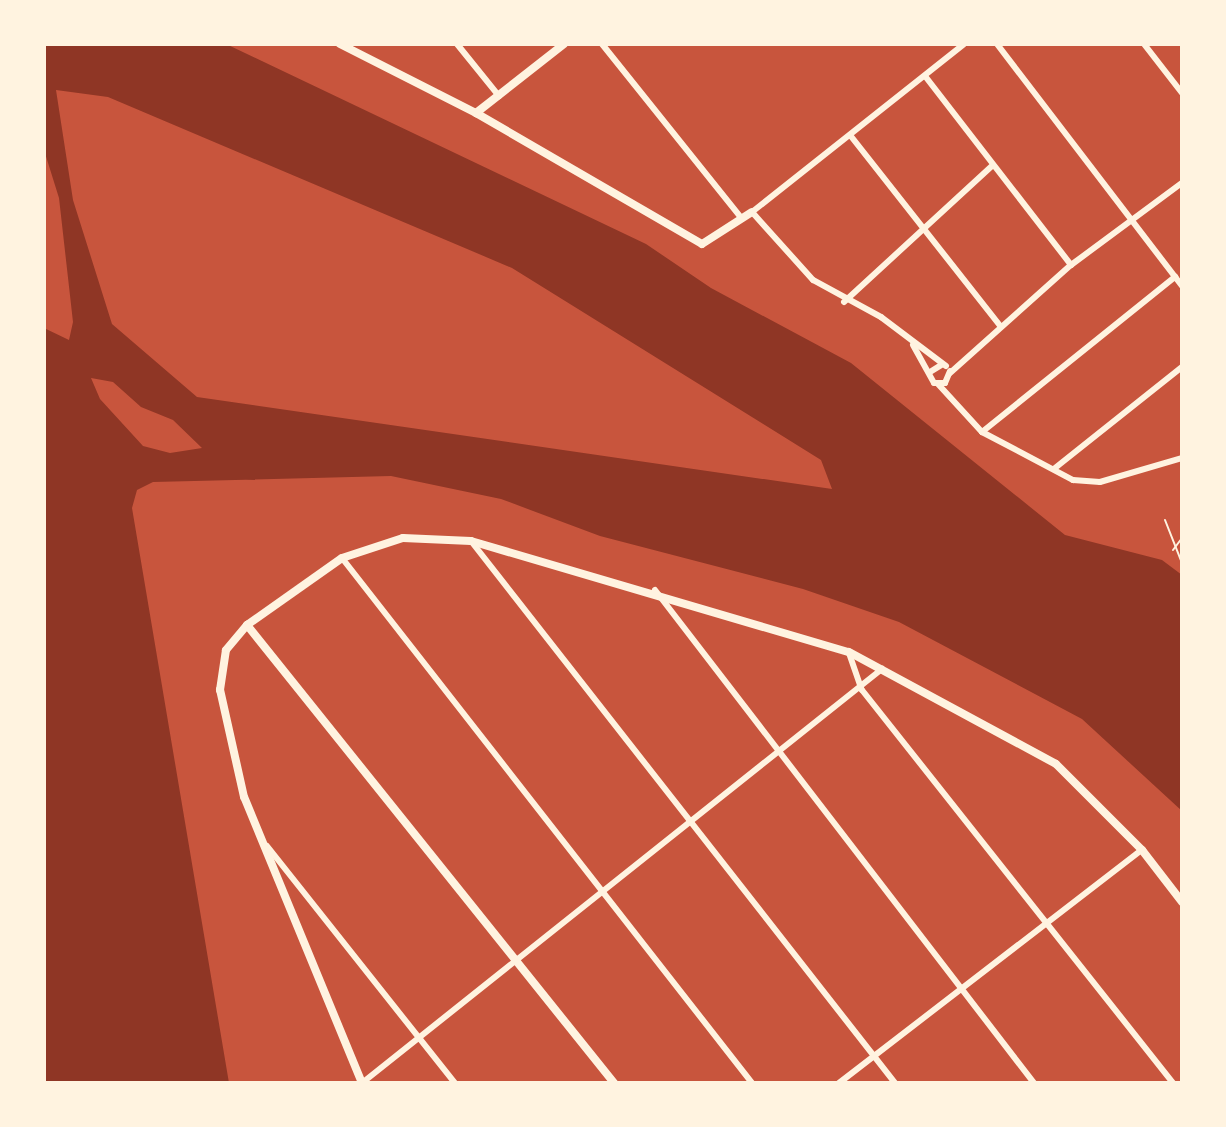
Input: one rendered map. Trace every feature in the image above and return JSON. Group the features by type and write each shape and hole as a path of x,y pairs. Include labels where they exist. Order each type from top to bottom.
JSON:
{"street":[{"path":"340,44 476,113 702,244 752,212 964,44"},
{"path":"457,44 499,96"},
{"path":"476,113 564,44"},
{"path":"602,44 742,219"},
{"path":"997,44 1136,217 1182,286"},
{"path":"1144,44 1182,93"},
{"path":"925,76 1071,265"},
{"path":"850,135 1001,327"},
{"path":"844,302 993,165"},
{"path":"938,384 948,369 1071,265 1182,183"},
{"path":"752,212 813,280 948,369"},
{"path":"982,432 1175,277"},
{"path":"911,342 938,384 982,432 1073,480 1100,482 1182,458"},
{"path":"1055,468 1182,367"},
{"path":"930,372 948,369"},
{"path":"882,669 862,690 780,756 362,1083 244,797 220,690 226,650 247,625 342,558 432,534 471,541 655,590 849,652 882,669 1056,764 1142,850 1182,902"},
{"path":"471,541 689,826 895,1083"},
{"path":"342,558 752,1083"},
{"path":"655,590 1034,1083"},
{"path":"247,625 518,959 614,1083"},
{"path":"849,652 862,690 1173,1083"},
{"path":"263,841 455,1083"},
{"path":"839,1083 958,984 1142,850"}],"path":[{"path":"1165,520 1173,550 1182,563"},
{"path":"1173,550 1182,538"}],"shaded area":[{"path":"44,44 226,44 646,244 711,288 851,363 1065,535 1162,560 1182,575 1182,811 1082,719 899,622 803,589 600,536 501,499 391,476 153,482 137,490 132,508 229,1083 44,1083 44,328 69,340 73,322 59,198 44,150","holes":["56,90 108,97 512,268 821,460 832,489 197,397 112,324 73,200","91,378 113,382 141,407 173,420 202,448 170,453 143,446 100,399"]}]}
